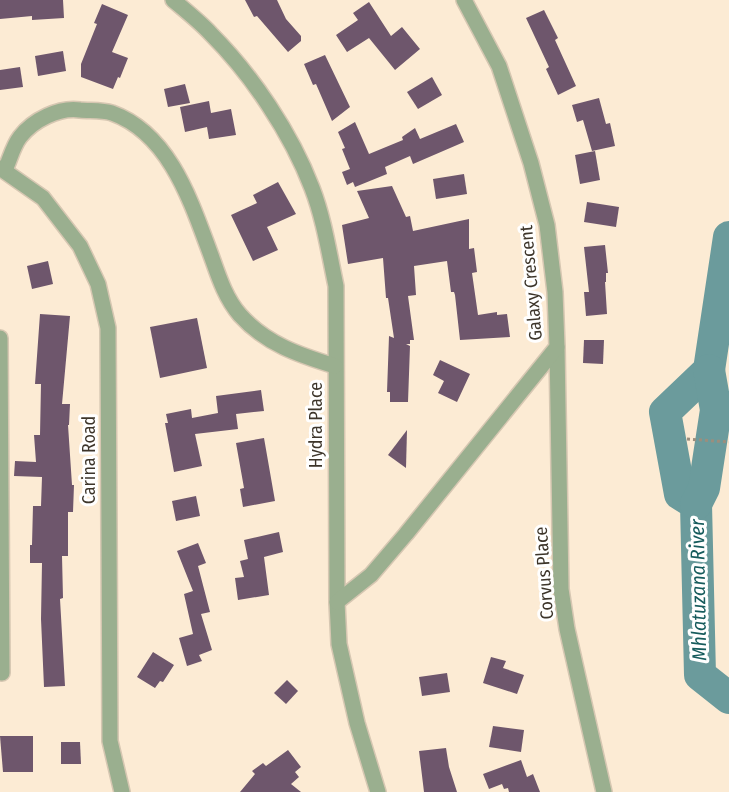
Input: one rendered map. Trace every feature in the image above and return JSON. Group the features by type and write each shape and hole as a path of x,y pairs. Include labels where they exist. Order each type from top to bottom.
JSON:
{"street":[{"path":"173,0 211,33 255,84 289,140 312,187 336,286 335,366"},
{"name":"Galaxy Crescent","path":"337,602 378,567 557,347 555,292 547,225 531,163 499,66 464,0"},
{"name":"Hydra Place","path":"2,169 20,137 40,118 72,109 111,113 139,127 160,148 176,172 195,212 228,298 238,314 270,341 297,355 335,366 339,644 357,723 378,792"},
{"name":"Carina Road","path":"2,169 43,198 80,246 98,284 108,328 110,741 122,792"},
{"path":"0,338 2,673"},
{"name":"Corvus Place","path":"557,347 561,589 567,629 604,792"}],"path":[{"path":"687,439 727,442"}],"building":[{"path":"0,0 63,0 64,18 32,20 32,16 0,19"},
{"path":"245,0 277,0 286,19 301,36 301,41 288,52 257,16 254,17"},
{"path":"369,2 391,36 402,27 420,49 395,70 369,38 347,52 336,35 358,20 353,13"},
{"path":"102,4 128,15 112,52 128,58 113,89 81,77 81,64 97,24 94,23"},
{"path":"544,10 558,38 555,40 576,86 558,95 546,69 549,67 526,18"},
{"path":"63,51 66,71 38,76 35,56"},
{"path":"325,55 350,107 332,121 316,84 313,85 304,64"},
{"path":"20,67 23,87 0,90 0,70"},
{"path":"432,77 442,95 418,109 407,92"},
{"path":"185,84 190,103 168,107 164,89"},
{"path":"599,98 606,124 610,123 615,146 592,151 583,120 577,122 572,105"},
{"path":"209,101 211,113 231,109 236,135 209,139 207,127 185,132 180,107"},
{"path":"355,122 369,154 403,140 402,137 415,128 420,139 456,124 464,142 413,164 410,156 385,167 387,174 355,187 353,182 347,185 342,172 350,169 338,132"},
{"path":"595,151 600,180 580,184 575,155"},
{"path":"464,174 467,194 436,199 433,179"},
{"path":"278,182 296,214 267,227 278,250 253,261 231,215 257,203 253,195"},
{"path":"392,186 406,217 410,216 413,231 469,219 469,249 474,248 477,272 472,273 478,315 497,312 497,315 507,314 510,337 460,340 455,295 451,292 447,261 414,266 416,295 408,296 414,340 406,344 410,346 408,402 390,402 390,392 387,392 389,336 394,338 388,298 386,298 383,258 348,264 342,225 369,218 357,191"},
{"path":"587,202 619,207 616,227 584,222"},
{"path":"605,245 608,273 606,273 605,282 607,314 586,316 584,292 589,292 584,247"},
{"path":"48,261 53,284 32,289 27,266"},
{"path":"40,314 70,316 62,404 70,404 68,425 72,485 74,485 73,512 68,512 68,556 62,556 63,598 60,599 65,686 44,687 41,619 42,563 30,563 33,506 41,506 42,477 14,476 15,461 36,462 34,435 40,435 41,384 35,384"},
{"path":"197,318 207,368 160,378 150,327"},
{"path":"584,340 604,340 603,364 583,363"},
{"path":"440,360 470,374 457,402 438,393 444,381 433,375"},
{"path":"261,390 264,411 236,414 238,429 195,434 202,466 174,472 165,423 168,423 166,414 191,409 192,418 218,413 216,396"},
{"path":"407,430 406,468 388,455"},
{"path":"264,438 275,501 243,507 240,489 244,488 236,443"},
{"path":"196,496 200,516 176,521 172,501"},
{"path":"279,532 283,552 264,557 269,595 238,600 235,578 244,577 240,561 248,559 244,540"},
{"path":"198,543 206,563 198,566 210,612 201,614 212,650 199,655 202,661 187,666 179,638 193,634 184,594 193,591 177,551"},
{"path":"153,652 174,665 163,682 160,681 155,688 137,677"},
{"path":"491,657 506,661 503,668 524,675 517,694 483,683"},
{"path":"447,673 450,692 422,696 419,677"},
{"path":"287,680 298,691 286,704 274,693"},
{"path":"493,726 524,730 521,752 489,747"},
{"path":"0,736 33,736 33,772 3,772"},
{"path":"61,742 80,742 81,764 61,764"},
{"path":"446,748 457,792 424,792 419,751"},
{"path":"288,750 301,767 295,772 299,777 291,784 301,792 240,792 255,774 252,771 263,763 266,766"},
{"path":"521,760 527,777 533,774 540,792 509,792 508,788 504,789 502,784 489,789 483,774"}],"waterway":[{"name":"Mhlatuzana River","path":"729,237 709,370 665,412 680,494 696,504 700,675 729,698"},
{"name":"Mhlatuzana River","path":"696,504 704,488 716,410 709,370"}]}
